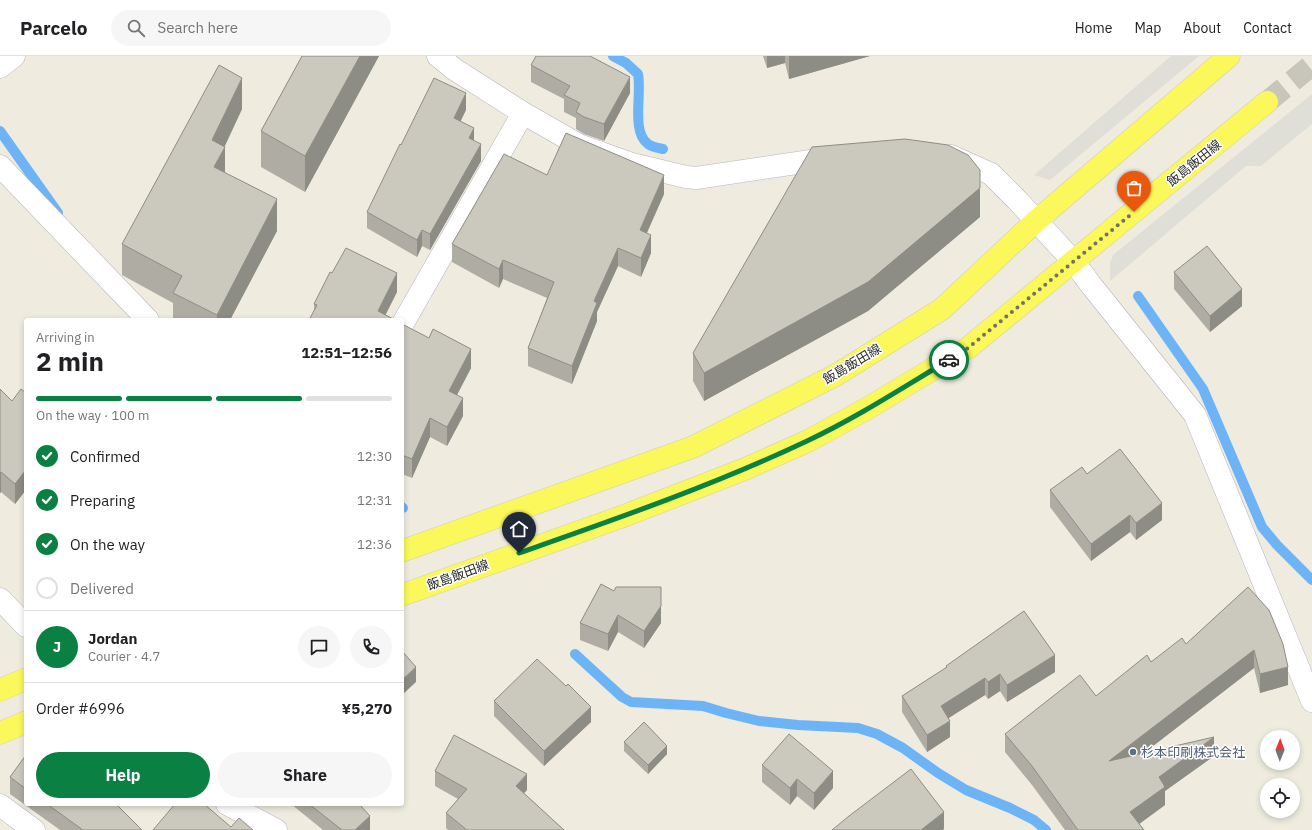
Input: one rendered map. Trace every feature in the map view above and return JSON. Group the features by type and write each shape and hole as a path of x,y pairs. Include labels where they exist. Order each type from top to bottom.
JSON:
{"main road":[{"name":"飯島飯田線","path":"404,550 694,447 836,375 942,309 1036,221 1230,56"},
{"name":"飯島飯田線","path":"404,594 621,517 745,469 808,441 868,408 968,348 1268,102"},
{"path":"0,690 24,680"},
{"path":"0,733 24,723"}],"street":[{"path":"0,66 14,56"},
{"path":"438,56 454,69 523,113 579,145 632,164 686,177 696,178 854,155"},
{"path":"404,321 523,113"},
{"path":"930,153 945,154 991,174 1074,262 1195,416 1312,701"},
{"path":"0,166 146,318"},
{"path":"0,599 24,624"},
{"path":"0,804 34,830"},
{"path":"231,806 276,830"}],"shaded area":[{"path":"1171,56 1199,56 1050,180 1034,175"},
{"path":"1312,94 1312,124 1261,166 1246,166 1110,281 1110,263 1113,255"}],"building":[{"path":"302,56 360,56 305,156 261,131"},
{"path":"536,56 590,56 630,77 604,124 584,117 576,112 580,103 564,95 570,86 531,65"},
{"path":"219,65 242,78 212,140 225,147 214,167 277,199 217,315 173,293 182,276 122,244"},
{"path":"434,78 466,93 454,118 474,128 469,138 481,144 430,234 422,230 417,240 367,212"},
{"path":"566,133 664,175 640,230 651,235 641,258 618,248 594,301 597,303 572,366 528,348 554,282 503,260 499,269 452,244 504,154 547,175"},
{"path":"905,139 948,145 968,155 980,170 980,188 868,282 704,373 693,353 812,147"},
{"path":"1207,246 1242,289 1210,316 1174,272"},
{"path":"346,248 397,273 378,311 391,318 310,318 317,305 314,304 330,272 332,273"},
{"path":"404,325 429,338 433,329 471,349 449,391 463,398 447,427 430,418 412,459 404,456"},
{"path":"0,389 12,401 21,389 24,391 24,472 15,484 1,472 0,473"},
{"path":"1120,449 1162,503 1136,523 1130,515 1091,544 1050,490 1082,467 1087,474"},
{"path":"601,584 614,591 616,587 661,587 661,606 644,631 618,615 608,634 580,623"},
{"path":"1248,587 1269,610 1283,644 1288,667 1260,674 1254,650 1109,761 1214,737 1159,777 1165,787 1130,812 1144,830 1078,830 1032,766 1005,734 1080,675 1096,696 1147,655 1151,662 1182,638 1186,644"},
{"path":"1024,611 1055,655 1007,685 1000,674 988,682 985,678 941,706 950,721 927,735 902,696 947,667 946,666"},
{"path":"404,653 416,667 404,678"},
{"path":"537,659 566,686 568,684 591,707 544,751 494,701"},
{"path":"644,722 667,746 648,765 624,742"},
{"path":"789,734 833,771 814,793 797,779 790,788 762,765"},
{"path":"454,735 527,774 516,786 564,830 467,830 446,813 467,789 435,771"},
{"path":"24,758 24,788 10,777"},
{"path":"911,769 944,812 921,830 832,830 849,816"},
{"path":"50,806 118,806 142,830 83,830"},
{"path":"173,806 206,806 231,827 239,818 253,830 153,830"},
{"path":"312,806 361,806 370,816 355,830 342,830"}],"waterway":[{"path":"613,56 626,63 638,74 638,122 640,131 648,144 653,147 663,149"},
{"path":"0,131 58,213"},
{"path":"1138,296 1203,389 1262,527 1277,545 1312,580"},
{"path":"575,654 622,697 631,702 703,706 759,721 798,725 858,728 877,734 903,748 938,773 966,790 1010,808 1034,820 1046,830"}],"tunnel":[{"path":"1267,102 1312,65"}],"way so far":[{"path":"949,360 968,348 1134,212"}],"place":[{"name":"杉本印刷株式会社","path":"1133,752"}],"route":[{"path":"519,553 621,517 745,469 808,441 868,408 949,360"}]}
